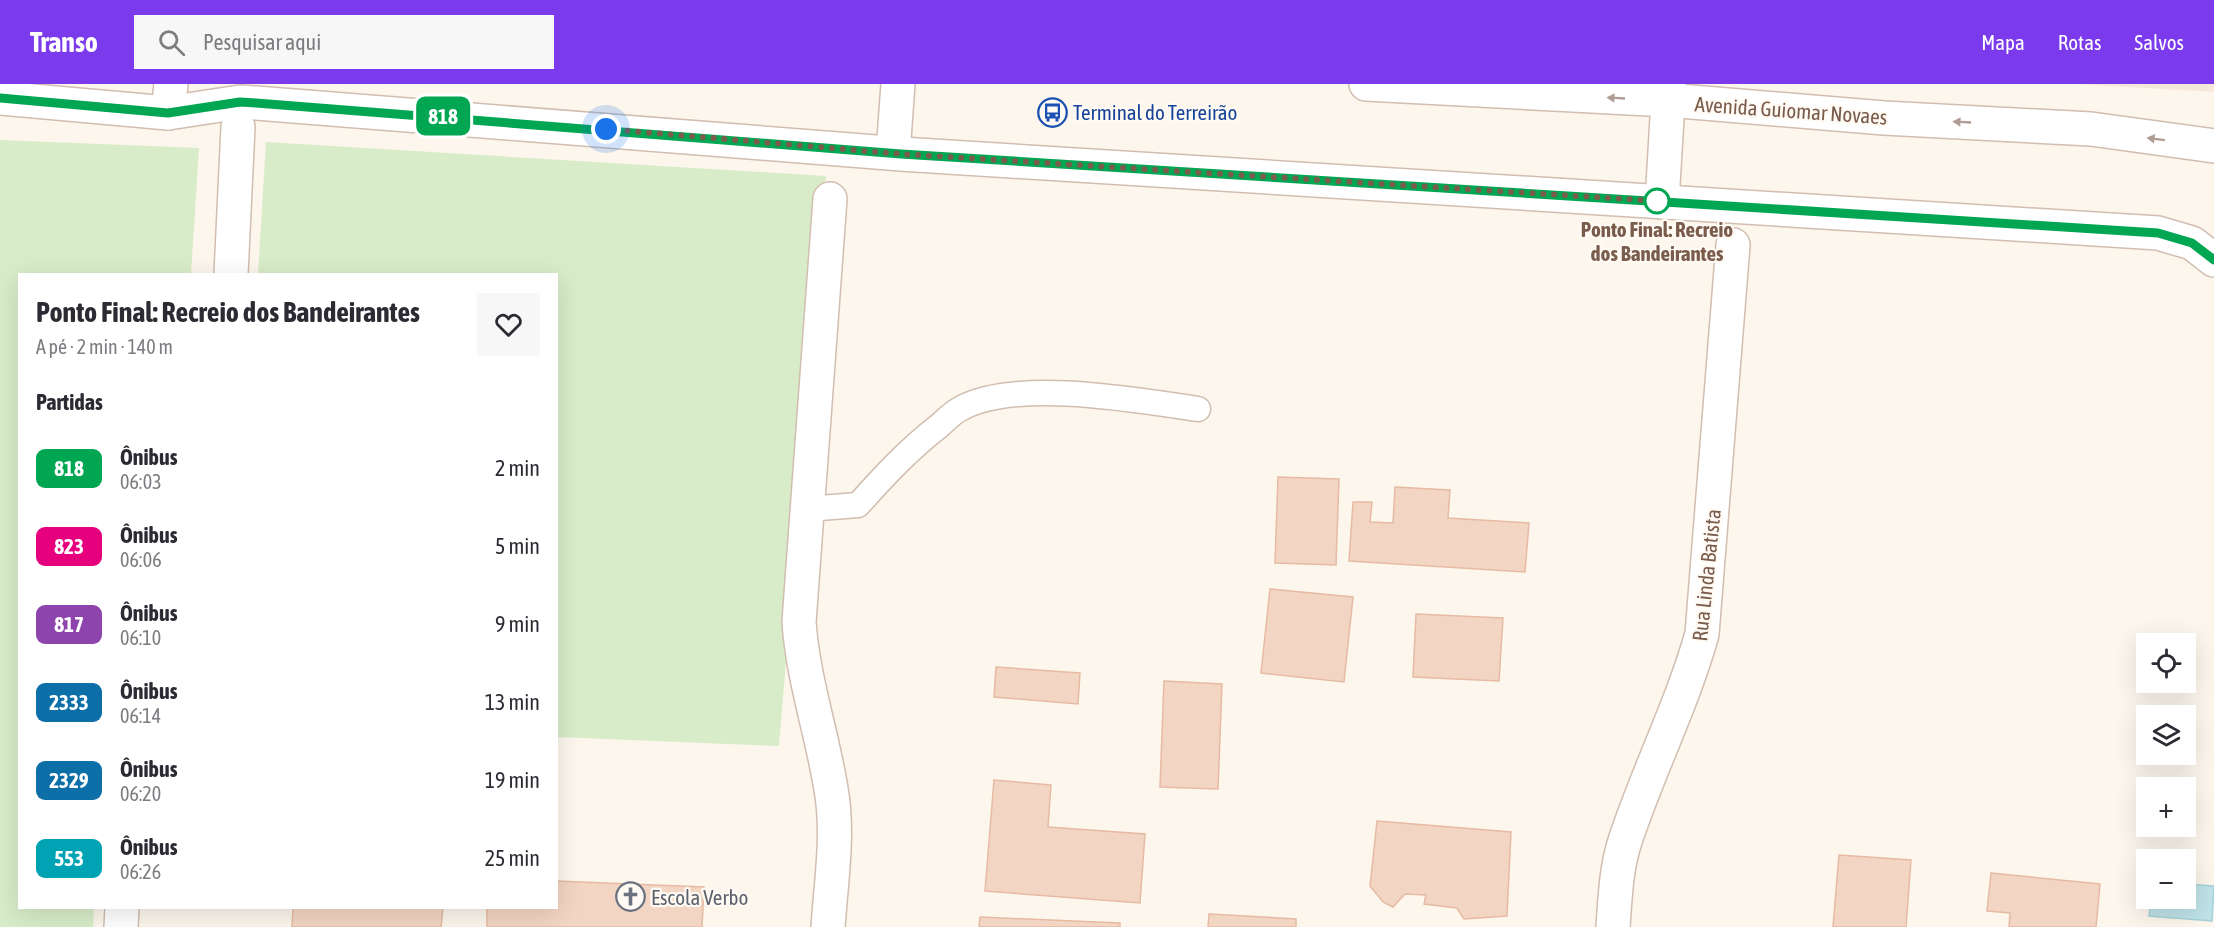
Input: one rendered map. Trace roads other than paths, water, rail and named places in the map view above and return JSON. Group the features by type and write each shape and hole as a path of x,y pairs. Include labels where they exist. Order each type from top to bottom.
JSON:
{"street":[{"path":"893,153 898,84"},
{"name":"Avenida Guiomar Novaes","path":"1366,84 1669,92 1884,118 2091,129 2214,146"},
{"path":"1662,202 1669,92"},
{"path":"0,98 169,99 256,103 893,153 2158,233 2192,243 2214,260"},
{"path":"231,273 238,127"},
{"path":"828,927 834,823 832,790 801,652 799,622 830,200"},
{"name":"Rua Linda Batista","path":"1613,927 1616,887 1624,842 1693,667 1702,634 1733,245"},
{"path":"121,927 122,909"}],"lane":[{"path":"807,509 858,505 904,453 961,408 1007,395 1058,393 1132,399 1198,409"}],"water":[{"path":"2196,885 2214,886 2212,921 2149,916 2150,909 2196,909"}],"place":[{"name":"Terminal do Terreirão","path":"1052,112"},
{"name":"Ponto Final: Recreio dos Bandeirantes","path":"1657,201"},
{"name":"Escola Verbo","path":"630,897"}]}
